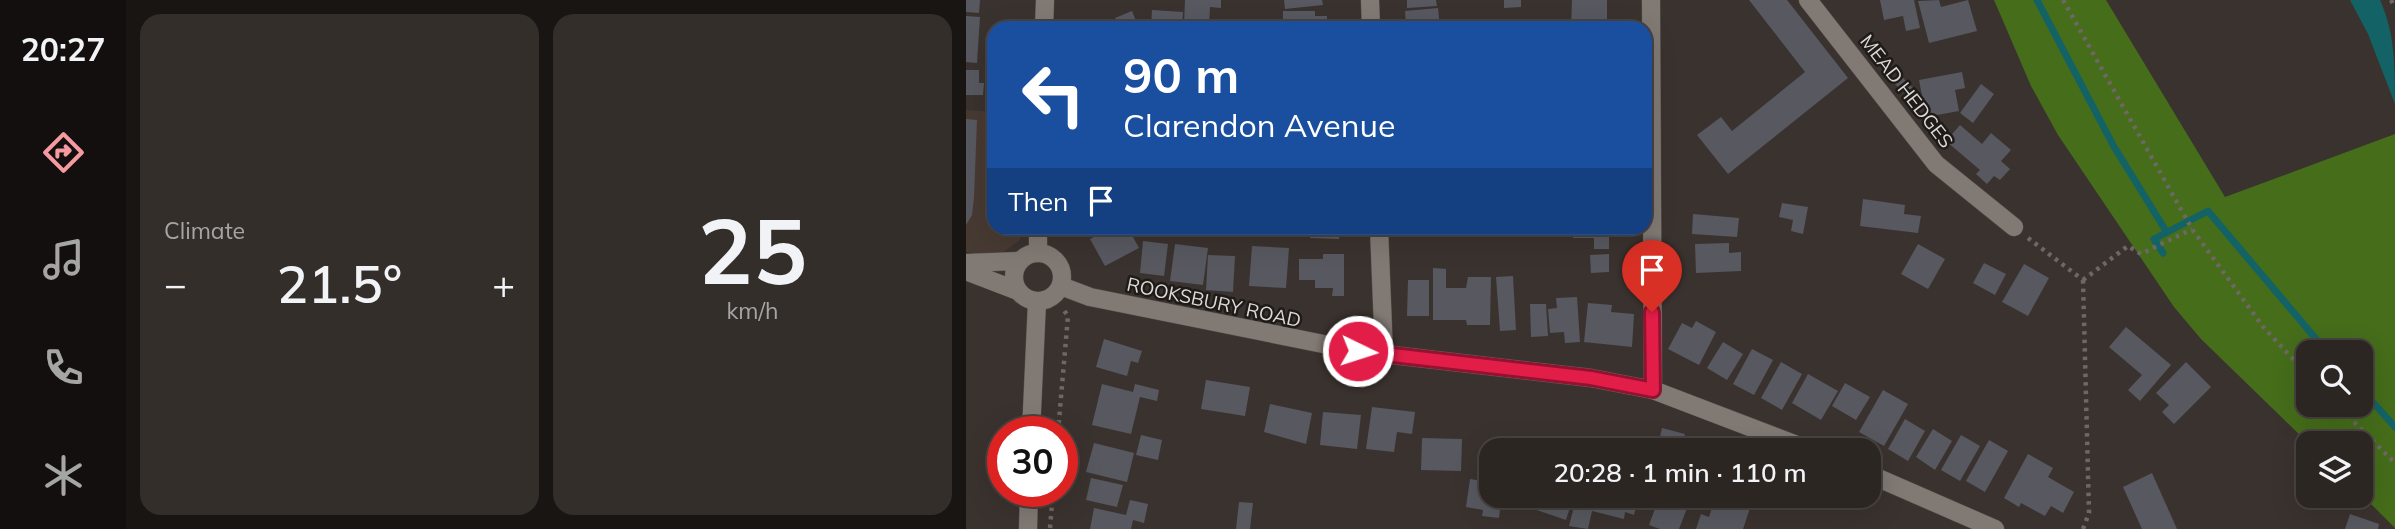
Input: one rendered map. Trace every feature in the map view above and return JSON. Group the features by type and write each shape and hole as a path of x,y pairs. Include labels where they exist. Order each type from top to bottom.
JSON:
{"street":[{"path":"1044,21 1045,0"},
{"path":"1370,0 1371,21"},
{"path":"1651,0 1651,21"},
{"name":"MEAD HEDGES","path":"1808,0 1936,164 2014,227"},
{"path":"1652,195 1653,390"},
{"path":"1038,235 1038,253"},
{"path":"1379,235 1384,353"},
{"path":"966,263 1020,261 1038,253 1053,258 1062,278 1058,290 1037,302"},
{"path":"1018,291 1014,279 1020,261"},
{"path":"966,271 1018,291 1037,302"},
{"name":"ROOKSBURY ROAD","path":"1058,290 1291,340 1591,378 1653,390 1779,438"},
{"path":"1032,416 1037,302"},
{"path":"1881,479 1995,529"},
{"path":"1028,529 1029,507"}],"path":[{"path":"2063,0 2192,229 2264,328 2296,362"},
{"path":"2391,0 2395,7"},
{"path":"2014,227 2084,280"},
{"path":"2084,280 2128,246 2141,254 2192,229"},
{"path":"2083,529 2089,513 2084,280"},
{"path":"1058,290 1068,316 1059,416"},
{"path":"2349,417 2395,463"},
{"path":"1050,529 1052,507"}],"shaded area":[{"path":"966,110 987,112 987,235 1021,235 1019,241 998,256 966,252"}],"green space":[{"path":"1994,0 2106,0 2225,197 2395,134 2395,528 2373,506 2373,431 2296,431 2201,339 2174,307 2058,135 2031,86"}],"water":[{"path":"2350,0 2380,0 2391,38 2395,104 2368,34"}],"building":[{"path":"966,0 980,0 979,13 966,12"},
{"path":"1185,0 1221,0 1221,8 1210,7 1209,21 1184,21"},
{"path":"1284,0 1322,0 1323,5 1285,9"},
{"path":"1407,0 1436,0 1437,6 1407,8"},
{"path":"1504,0 1521,0 1521,7 1504,8"},
{"path":"1572,0 1607,0 1607,21 1571,21"},
{"path":"1749,0 1787,0 1848,78 1728,174 1697,135 1721,117 1732,131 1805,72"},
{"path":"1880,0 1914,0 1920,28 1906,31 1903,16 1884,20"},
{"path":"1939,0 1941,7 1968,0 1977,31 1929,43 1918,1"},
{"path":"1438,8 1439,21 1406,21 1405,11"},
{"path":"1152,10 1183,12 1182,21 1151,21"},
{"path":"1132,11 1136,21 1116,21 1115,18"},
{"path":"1283,11 1315,11 1315,16 1327,16 1327,21 1283,21"},
{"path":"966,16 980,17 977,63 966,62"},
{"path":"966,70 979,70 979,83 984,83 983,95 966,95"},
{"path":"1962,72 1965,88 1955,90 1959,111 1926,117 1919,80"},
{"path":"1901,76 1915,90 1908,97 1894,83"},
{"path":"1981,84 1994,94 1973,123 1960,113"},
{"path":"966,119 977,120 974,197 972,215 966,225"},
{"path":"1960,125 1982,144 1991,133 2011,150 2001,161 2010,169 2000,180 1994,176 1987,184 1976,174 1980,170 1946,141"},
{"path":"1863,199 1905,205 1904,214 1921,216 1918,233 1860,226"},
{"path":"1782,203 1808,207 1803,234 1791,231 1793,220 1779,217"},
{"path":"1693,214 1739,218 1737,237 1692,234"},
{"path":"1098,235 1132,235 1139,248 1105,266 1090,239"},
{"path":"1310,235 1339,235 1339,239 1310,238"},
{"path":"1573,235 1609,235 1609,249 1594,249 1594,238 1573,238"},
{"path":"1143,241 1168,244 1164,276 1140,273"},
{"path":"1729,243 1729,253 1741,252 1741,271 1696,273 1695,244"},
{"path":"1175,244 1208,248 1203,285 1170,281"},
{"path":"1918,244 1945,259 1928,289 1901,274"},
{"path":"1252,246 1289,248 1286,288 1249,286"},
{"path":"1323,254 1344,254 1344,296 1332,296 1333,288 1315,288 1315,280 1299,280 1299,259 1323,259"},
{"path":"1609,254 1609,272 1591,273 1590,255"},
{"path":"1208,255 1235,256 1233,292 1206,290"},
{"path":"1984,263 2006,274 1995,295 1973,283"},
{"path":"2024,264 2049,278 2028,316 2002,302"},
{"path":"1433,268 1446,269 1446,288 1466,288 1468,277 1491,277 1490,325 1467,325 1466,320 1433,320"},
{"path":"1513,276 1516,330 1500,331 1496,277"},
{"path":"1408,280 1429,280 1429,316 1407,316"},
{"path":"1577,297 1580,342 1565,343 1564,332 1550,333 1548,309 1557,308 1556,298"},
{"path":"1588,303 1612,305 1611,312 1634,314 1632,347 1584,342"},
{"path":"1530,304 1546,304 1548,336 1531,337"},
{"path":"1696,321 1716,332 1699,365 1668,349 1682,323 1692,328"},
{"path":"2126,327 2171,365 2140,401 2128,390 2142,375 2109,347"},
{"path":"1104,339 1142,351 1138,363 1131,361 1127,376 1096,367"},
{"path":"1723,342 1743,354 1727,380 1707,368"},
{"path":"1752,349 1773,360 1754,395 1733,384"},
{"path":"1781,362 1802,374 1782,410 1761,398"},
{"path":"2186,362 2211,387 2174,424 2162,412 2169,405 2156,393"},
{"path":"1808,374 1838,391 1821,420 1792,403"},
{"path":"1206,380 1250,387 1245,416 1201,409"},
{"path":"1845,383 1870,397 1856,420 1832,406"},
{"path":"1102,384 1133,392 1135,384 1159,390 1157,401 1140,397 1131,434 1092,425"},
{"path":"1883,390 1908,404 1884,446 1881,444 1881,438 1870,438 1859,432"},
{"path":"1270,404 1312,413 1306,444 1264,432"},
{"path":"1372,407 1415,412 1412,434 1397,432 1394,452 1366,449"},
{"path":"1323,412 1361,415 1357,449 1320,445"},
{"path":"1905,419 1925,431 1908,461 1888,449"},
{"path":"1662,428 1685,434 1684,438 1660,438"},
{"path":"1933,429 1952,441 1935,470 1916,457"},
{"path":"1141,435 1162,440 1158,460 1136,455"},
{"path":"1961,435 1980,446 1960,481 1941,470"},
{"path":"1422,438 1462,439 1461,471 1421,470"},
{"path":"1989,440 2008,451 1985,492 1966,481"},
{"path":"1094,443 1134,453 1127,482 1086,472"},
{"path":"2028,454 2053,468 2048,477 2074,492 2063,513 2051,506 2045,516 2021,503 2019,507 2004,498"},
{"path":"2152,473 2177,529 2142,529 2123,487"},
{"path":"1091,478 1123,485 1117,507 1086,500"},
{"path":"1470,479 1479,480 1479,508 1500,508 1499,518 1482,516 1483,510 1466,507"},
{"path":"1130,500 1148,504 1144,523 1133,520 1131,529 1090,529 1094,508 1126,515"},
{"path":"1239,502 1253,503 1250,529 1236,529"},
{"path":"1531,508 1570,508 1566,520"},
{"path":"1574,508 1636,508 1634,515 1625,512 1624,519 1592,511 1588,529 1569,526"},
{"path":"1655,508 1687,508 1679,529 1660,529 1649,525"},
{"path":"1712,508 1750,508 1743,529 1696,529 1701,514 1709,517"},
{"path":"2350,514 2379,524 2378,529 2345,529"}],"waterway":[{"path":"2037,0 2113,145 2166,231"},
{"path":"2163,253 2154,239 2208,211 2317,340"},
{"path":"2373,402 2395,427"}],"route":[{"path":"1358,351 1591,378 1653,390 1652,312"}]}
